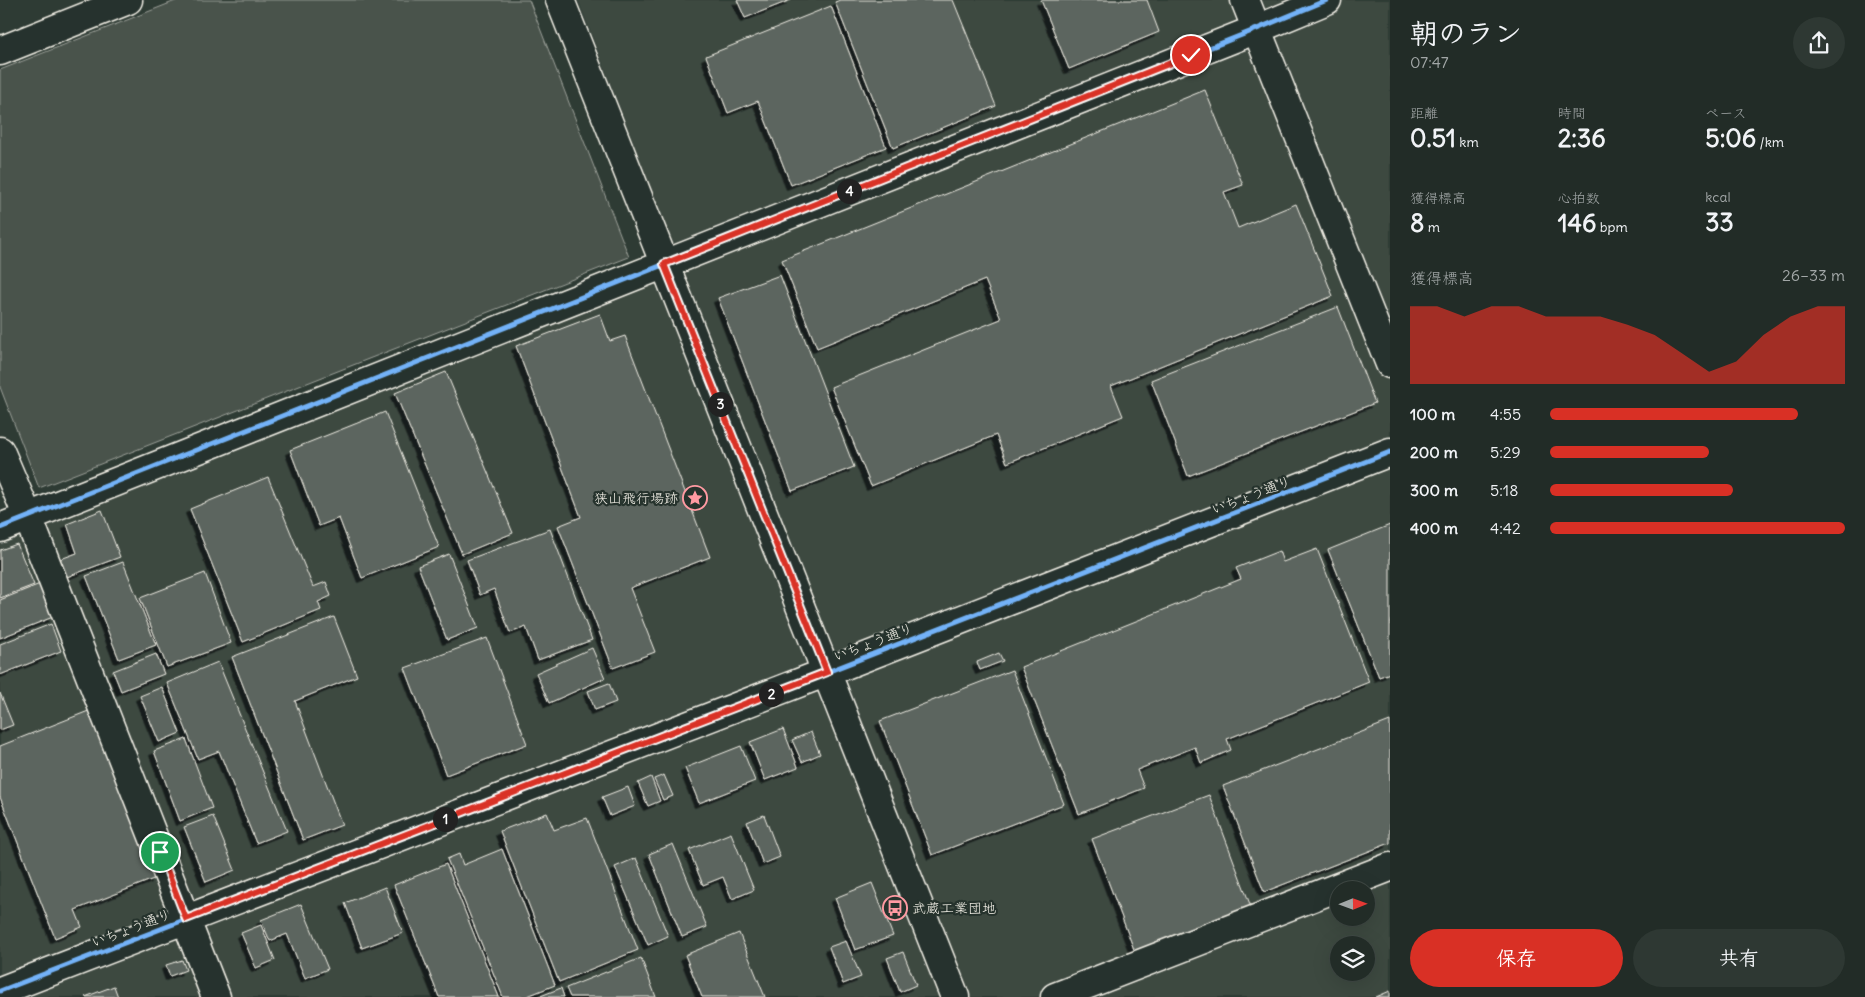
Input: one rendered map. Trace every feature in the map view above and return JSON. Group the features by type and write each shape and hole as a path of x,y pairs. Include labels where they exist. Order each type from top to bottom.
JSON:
{"street":[{"path":"0,51 128,0"},
{"path":"560,0 955,997"},
{"path":"1245,0 1390,364"},
{"path":"0,528 1327,0"},
{"path":"0,451 28,517 216,997"},
{"name":"いちょう通り","path":"0,991 827,672 1390,452"},
{"path":"1055,997 1390,867"}],"shaded area":[{"path":"178,0 529,0 629,257 39,488 0,387 0,70"},
{"name":"武蔵工業団地","path":"578,0 1390,0 1390,997 0,997 0,543 683,272"}],"building":[{"path":"737,0 791,0 745,18"},
{"path":"840,0 953,0 996,106 893,148 835,2"},
{"path":"1041,0 1147,0 1159,32 1069,69"},
{"path":"831,6 886,147 791,185 758,101 728,113 706,56"},
{"path":"1205,90 1243,185 1224,192 1238,228 1296,204 1333,296 1111,386 1123,416 1007,463 996,435 871,486 831,387 1001,319 985,280 817,348 782,260"},
{"path":"780,275 854,467 792,491 718,298"},
{"path":"1338,307 1375,403 1188,476 1151,380"},
{"path":"600,314 610,341 625,336 710,557 630,588 655,652 613,668 558,526 581,517 516,346"},
{"path":"446,372 513,533 462,554 395,393"},
{"path":"385,412 439,547 362,578 339,518 319,526 290,450"},
{"path":"268,477 313,587 326,582 331,596 318,602 321,610 243,642 190,509"},
{"path":"102,510 120,557 64,578 58,560 77,553 67,524"},
{"path":"1390,525 1390,673 1379,677 1328,550"},
{"path":"550,529 592,640 538,660 526,627 510,633 494,589 480,595 467,560"},
{"path":"17,544 34,585 0,598 0,550"},
{"path":"1317,549 1369,682 1227,739 1231,750 1201,763 1195,747 1137,770 1144,788 1079,814 1021,667 1241,579 1236,568 1279,551 1283,562"},
{"path":"449,554 478,628 447,640 418,566"},
{"path":"123,562 156,645 119,659 86,576"},
{"path":"205,573 231,643 167,667 140,598"},
{"path":"40,584 53,617 0,638 0,600"},
{"path":"334,617 357,676 295,701 342,825 303,840 232,657"},
{"path":"51,624 61,651 0,675 0,644"},
{"path":"487,638 527,744 446,775 405,668"},
{"path":"592,648 605,678 549,703 536,673"},
{"path":"999,653 1003,661 980,670 977,662"},
{"path":"156,654 164,674 121,691 113,671"},
{"path":"218,662 287,831 256,843 219,751 198,759 167,683"},
{"path":"1012,670 1064,804 932,855 880,721"},
{"path":"609,683 616,702 595,710 588,691"},
{"path":"162,687 180,733 159,742 140,696"},
{"path":"0,693 13,725 0,730"},
{"path":"91,710 156,878 75,910 82,927 55,938 0,797 0,746"},
{"path":"1390,721 1390,843 1264,892 1223,786"},
{"path":"783,729 798,767 765,780 750,742"},
{"path":"811,732 820,754 802,762 792,740"},
{"path":"186,739 212,808 180,821 154,751"},
{"path":"741,746 755,781 699,803 685,768"},
{"path":"664,775 673,796 663,800 654,779"},
{"path":"651,777 660,801 648,806 638,783"},
{"path":"628,787 635,806 610,816 602,797"},
{"path":"1209,795 1251,907 1135,952 1092,839"},
{"path":"547,813 554,830 587,818 638,950 559,982 500,831"},
{"path":"764,815 780,857 763,864 747,822"},
{"path":"213,816 235,870 206,882 184,827"},
{"path":"731,833 754,890 732,899 723,877 703,885 689,850"},
{"path":"673,844 707,927 682,937 649,854"},
{"path":"502,849 555,985 525,997 503,997 447,859 459,854 463,865"},
{"path":"636,858 668,936 648,945 615,867"},
{"path":"446,864 499,997 439,997 394,885"},
{"path":"872,883 893,936 855,950 835,898"},
{"path":"385,887 403,933 362,948 345,903"},
{"path":"301,904 328,969 305,978 287,934 270,941 261,920"},
{"path":"261,925 275,960 256,968 241,933"},
{"path":"739,933 765,997 702,997 685,955"},
{"path":"846,941 861,977 843,984 829,947"},
{"path":"903,952 916,985 900,992 887,958"},
{"path":"641,958 656,997 570,997 566,988"},
{"path":"182,960 186,970 170,976 166,965"},
{"path":"114,986 118,997 85,997"},
{"path":"561,988 564,997 538,997"},
{"path":"1390,991 1390,997 1376,997"}],"cycle path":[{"path":"0,528 1327,0"},
{"path":"0,991 827,672 1390,452"}],"place":[{"name":"狭山飛行場跡","path":"695,498"},
{"name":"武蔵工業団地","path":"895,908"}],"route":[{"path":"160,852 186,919 827,672 664,264 1191,55"}]}
